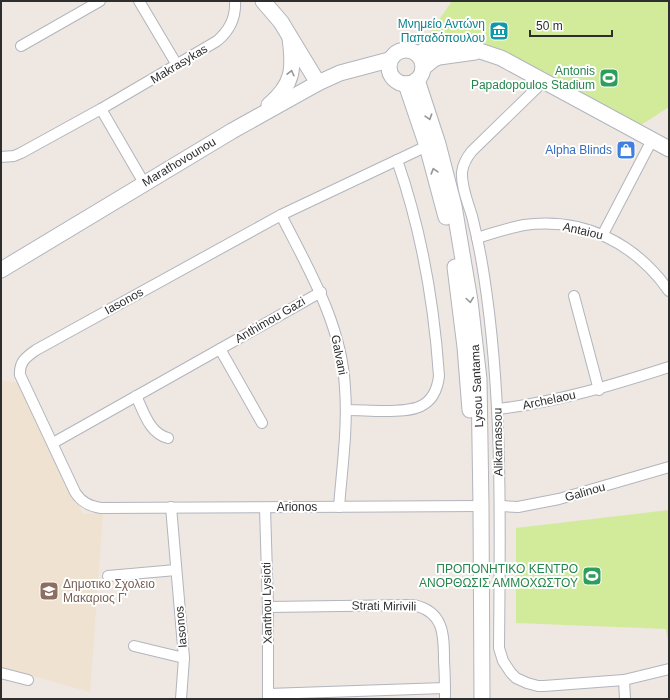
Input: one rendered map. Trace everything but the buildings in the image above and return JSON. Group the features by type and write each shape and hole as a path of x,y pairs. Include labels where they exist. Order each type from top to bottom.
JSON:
{"main road":[{"path":"263,1 280,22 318,83"},
{"path":"249,121 278,96 288,84 293,63 290,38"},
{"path":"363,67 391,77 395,81 416,72 426,49 445,44 465,44 480,52 501,58 669,149"},
{"path":"391,77 388,66 390,60 397,52 402,50 408,50 416,72"},
{"name":"Marathovounou","path":"1,270 249,121 318,83 340,73 390,60"},
{"name":"Lysou Santama","path":"416,72 426,146 446,216 466,347 476,507 482,699"},
{"name":"Lysou Santama","path":"416,72 438,144 454,206 470,301 478,379 473,699"}],"street":[{"path":"21,46 100,1"},
{"path":"139,1 177,65"},
{"name":"Makrasykas","path":"1,157 21,154 217,41 225,34 233,18 235,1"},
{"name":"Alikarnassou","path":"544,81 472,151 466,160 462,171 462,177 477,238 488,302 498,409 500,506 499,648 509,671 516,678 527,683 544,686 624,680 669,669"},
{"path":"101,109 144,183"},
{"path":"603,234 652,140"},
{"name":"Iasonos","path":"113,508 93,506 84,503 75,492 20,376 20,364 24,359 36,350 281,215 426,146"},
{"path":"346,410 410,410 429,400 433,396 438,386 439,376 437,349 428,282 411,203 397,160"},
{"name":"Galvani","path":"281,215 321,292 333,324 344,374 346,410 340,507"},
{"name":"Antaiou","path":"477,238 511,228 541,224 563,225 603,234 618,242 639,258 655,273 669,291"},
{"name":"Anthimou Gazi","path":"53,443 321,292"},
{"path":"574,296 599,390"},
{"path":"220,349 262,423"},
{"name":"Archelaou","path":"498,409 524,406 599,390 669,367"},
{"path":"136,396 151,427 161,436 168,438"},
{"name":"Galinou","path":"500,506 518,507 559,499 669,467"},
{"name":"Iasonos","path":"171,507 184,658 181,699"},
{"name":"Arionos","path":"113,508 476,507"},
{"name":"Xanthou Lysioti","path":"265,508 268,607 268,697"},
{"path":"108,576 176,570"},
{"name":"Strati Mirivili","path":"268,607 413,605 423,608 434,615 438,620 444,634 444,699"},
{"path":"134,646 184,658"},
{"path":"1,673 28,680"},
{"path":"624,680 625,699"},
{"path":"268,697 445,688"}],"shaded area":[{"name":"Δημοτικο Σχολειο Μακαριος Γ'","path":"1,380 19,383 83,514 103,513 90,692 1,667"}],"green space":[{"name":"Antonis Papadopoulos Stadium","path":"452,1 669,1 669,107 641,125 491,48 426,38"},
{"name":"ΠΡΟΠΟΝΗΤΙΚΟ ΚΕΝΤΡΟ ΑΝΟΡΘΩΣΙΣ ΑΜΜΟΧΩΣΤΟΥ","path":"669,510 669,647 666,629 516,623 516,528"}],"place":[{"name":"Μνημείο Αντώνη Παπαδόπουλου","path":"499,31"},
{"name":"Antonis Papadopoulos Stadium","path":"609,78"},
{"name":"Alpha Blinds","path":"626,150"},
{"name":"ΠΡΟΠΟΝΗΤΙΚΟ ΚΕΝΤΡΟ ΑΝΟΡΘΩΣΙΣ ΑΜΜΟΧΩΣΤΟΥ","path":"592,576"},
{"name":"Δημοτικο Σχολειο Μακαριος Γ'","path":"49,591"}]}
